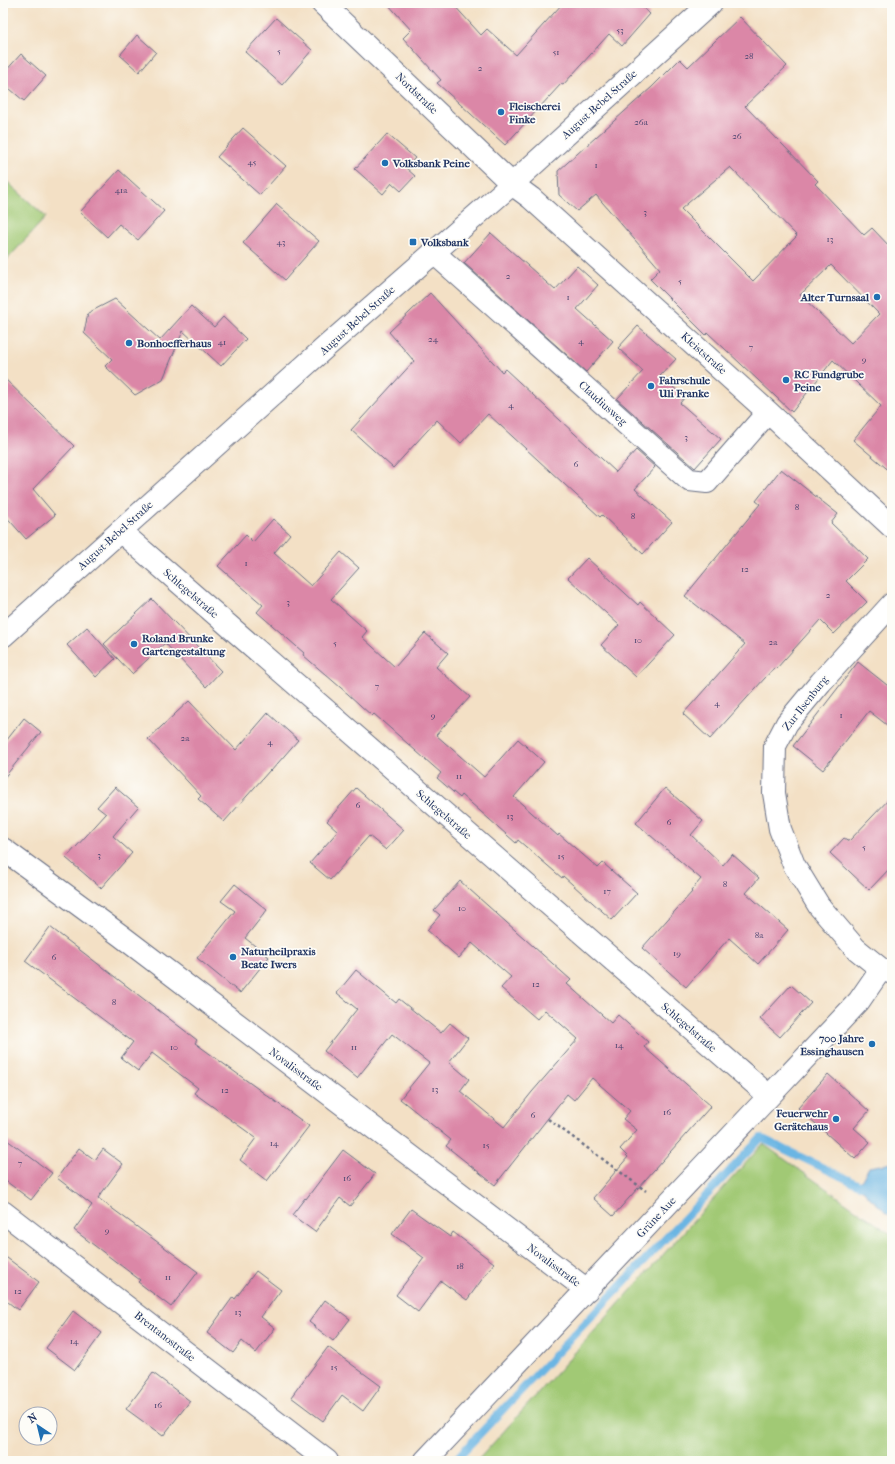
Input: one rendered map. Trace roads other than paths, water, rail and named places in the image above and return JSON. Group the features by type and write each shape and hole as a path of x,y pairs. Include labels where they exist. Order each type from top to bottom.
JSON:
{"street":[{"name":"Nordstraße","path":"322,3 512,184"},
{"name":"August-Bebel-Straße","path":"3,636 433,252 512,184 711,3"},
{"name":"Kleiststraße","path":"512,184 531,198 768,412 892,527"},
{"name":"Claudiusweg","path":"433,252 689,480 707,482 768,412"},
{"name":"Schlegelstraße","path":"120,531 769,1096"},
{"name":"Zur Ilsenburg","path":"887,971 855,948 819,906 794,865 780,829 774,794 775,746 787,723 821,682 892,604"},
{"name":"Novalisstraße","path":"3,849 120,935 587,1290"},
{"name":"Grüne Aue","path":"425,1461 887,971"},
{"name":"Brentanostraße","path":"3,1212 327,1461"}],"water":[{"path":"892,1159 892,1217 869,1197 859,1185 869,1167 891,1163"}],"waterway":[{"path":"454,1461 761,1138 859,1185 869,1184"}],"place":[{"name":"Fleischerei Finke","path":"501,112"},
{"name":"Volksbank Peine","path":"385,163"},
{"name":"Volksbank","path":"413,242"},
{"name":"Alter Turnsaal","path":"877,297"},
{"name":"Bonhoefferhaus","path":"129,343"},
{"name":"RC Fundgrube Peine","path":"786,380"},
{"name":"Fahrschule Uli Franke","path":"651,386"},
{"name":"Roland Brunke Gartengestaltung","path":"134,644"},
{"name":"Naturheilpraxis Beate Iwers","path":"233,957"},
{"name":"700 Jahre Essinghausen","path":"872,1044"},
{"name":"Feuerwehr Gerätehaus","path":"836,1119"}]}
